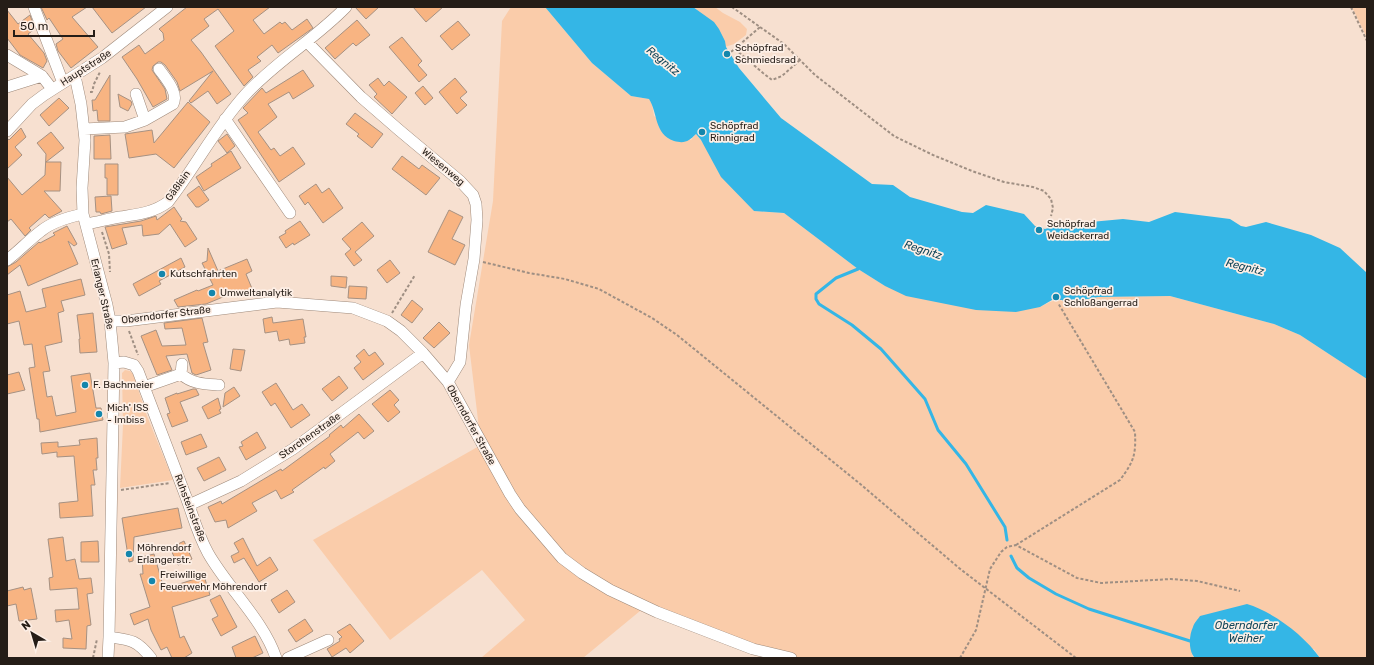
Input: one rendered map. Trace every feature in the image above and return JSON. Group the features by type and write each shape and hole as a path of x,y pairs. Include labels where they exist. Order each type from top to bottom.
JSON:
{"street":[{"path":"34,7 63,83"},
{"name":"Hauptstraße","path":"7,132 32,104 52,89 102,58 167,7"},
{"name":"Gäßlein","path":"7,260 42,230 72,216 84,219 120,217 148,213 160,208 168,202 225,119 245,94 346,7"},
{"name":"Wiesenweg","path":"307,42 361,97 398,130 460,181 473,195 476,204 477,220 474,259 466,305 460,362 448,382"},
{"path":"7,55 42,76 52,89"},
{"path":"84,129 126,127 145,120 173,104 176,100 175,94 159,69"},
{"path":"7,87 42,76"},
{"name":"Erlanger Straße","path":"75,76 85,140 82,188 84,219 110,321 114,363 108,658"},
{"path":"136,94 145,120"},
{"path":"225,119 290,213"},
{"name":"Oberndorfer Straße","path":"110,321 135,320 277,302 353,308 387,321 423,353 448,382 513,499 562,558 582,573 610,590 657,612 753,649 791,658"},
{"name":"Storchenstraße","path":"189,505 241,481 293,449 423,353"},
{"name":"Ruhsteinstraße","path":"114,363 124,362 134,365 138,371 197,530 209,554 257,622 276,658"},
{"path":"144,387 181,369 187,379 197,383 219,385"},
{"path":"109,637 130,639 143,647 151,658"},
{"path":"288,658 328,640"}],"path":[{"path":"732,7 784,44 815,74 894,136 933,155 972,171 1004,182 1033,187 1044,191 1051,199 1053,208 1051,216"},
{"path":"1351,7 1367,41"},
{"path":"731,52 760,27"},
{"path":"735,49 772,80 782,76 800,60"},
{"path":"79,95 92,92 94,84 106,63 102,58"},
{"path":"474,259 530,273 565,279 599,289 652,318 701,353 859,483 959,568 1076,658"},
{"path":"387,321 415,275"},
{"path":"960,658 976,630 990,569 1001,552 1007,547 1016,545 1120,480 1130,466 1136,450 1135,432 1058,303"},
{"path":"112,491 180,481"},
{"path":"1016,545 1077,578 1101,583 1170,579 1197,581 1240,591"}],"shaded area":[{"path":"511,7 545,7 592,63 631,96 649,99 652,104 654,116 691,140 696,134 754,211 784,213 858,269 885,286 1040,307 1057,300 1067,303 1098,297 1170,296 1274,324 1300,335 1367,379 1367,658 1320,658 1314,649 1192,655 1195,658 760,658 760,647 640,611 583,658 481,658 525,620 482,570 390,640 313,540 481,445 469,345 493,201 502,21"},
{"path":"693,7 715,7 740,22 747,29 746,35 734,44 725,47 725,41"},
{"path":"1352,7 1367,7 1367,38"},
{"path":"125,370 130,371 133,374 147,416 173,480 120,488 123,425 122,373"}],"water":[{"name":"Regnitz","path":"545,7 693,7 714,22 725,41 726,47 739,68 781,118 872,184 893,185 910,197 962,212 973,213 986,205 1024,214 1035,226 1045,229 1058,225 1123,219 1149,222 1175,212 1230,219 1241,226 1246,227 1266,222 1311,235 1340,248 1367,273 1367,379 1300,335 1274,324 1170,296 1098,297 1067,303 1062,300 1052,300 1040,307 1016,312 976,310 906,296 885,286 858,269 784,213 754,211 721,177 701,140 696,134 684,142 674,141 668,138 657,123 649,99 631,96 592,63"},
{"name":"Oberndorfer Weiher","path":"1247,604 1267,613 1287,625 1306,641 1320,658 1195,658 1190,647 1190,638 1195,623 1200,616"}],"building":[{"path":"41,7 87,7 72,17 98,47 71,68 58,51 56,44 63,39 49,18 47,20"},
{"path":"92,7 146,7 112,33"},
{"path":"187,7 270,7 253,20 264,34 280,22 282,24 285,22 292,30 307,19 313,28 278,53 272,45 257,57 261,61 248,70 253,77 244,86 215,46 234,31 218,9 204,19 209,26 191,40 231,94 217,104 208,91 191,103 189,101 213,71 180,91 177,82 165,65 158,62 153,66 152,70 165,89 167,99 153,107 122,57 139,45 145,54 164,40 163,33 159,29"},
{"path":"355,7 379,7 366,19"},
{"path":"413,7 443,7 426,22"},
{"path":"7,10 18,24 30,15 35,29 28,34 44,53 47,61 43,68 20,55 7,38"},
{"path":"357,20 370,35 356,46 353,43 335,59 325,48"},
{"path":"458,21 470,35 452,50 440,36"},
{"path":"402,37 422,61 418,65 427,75 419,82 389,47"},
{"path":"303,70 314,86 293,99 289,92 268,104 277,117 258,132 271,150 274,148 280,156 293,147 305,164 279,182 238,120 248,113 243,108 262,88 266,93"},
{"path":"110,75 110,121 98,121 97,110 93,111 92,100 95,100"},
{"path":"378,78 384,86 389,81 407,97 392,114 374,97 377,94 369,85"},
{"path":"455,78 467,92 460,98 467,105 457,114 439,92"},
{"path":"423,86 433,98 425,105 415,93"},
{"path":"118,94 131,101 132,104 128,111 120,107"},
{"path":"59,98 69,108 49,126 40,115"},
{"path":"188,102 210,122 174,168 156,154 129,158 125,134 152,130 154,143"},
{"path":"355,113 383,134 372,148 357,136 359,134 346,124"},
{"path":"21,128 26,137 15,147 22,155 7,169 7,138 9,140"},
{"path":"51,132 64,148 46,162 61,162 60,191 44,191 62,211 49,218 45,214 29,228 31,230 25,236 11,219 7,222 7,177 22,195 45,175 46,154 37,143"},
{"path":"227,134 235,146 227,153 218,141"},
{"path":"110,135 111,159 94,159 94,136"},
{"path":"231,151 241,168 204,191 196,177 212,166 211,164"},
{"path":"402,156 419,169 422,165 440,178 426,195 392,169"},
{"path":"105,164 118,164 118,195 107,195"},
{"path":"316,184 322,193 329,188 343,208 323,223 308,202 305,205 299,196"},
{"path":"199,186 209,200 199,207 196,207 187,195"},
{"path":"111,196 112,211 101,214 100,212 96,212 95,197"},
{"path":"174,207 182,219 180,221 186,222 197,239 185,247 170,224 159,234 143,236 142,225 122,228 127,244 112,249 105,227 141,221 156,216 157,220"},
{"path":"449,210 463,217 452,239 465,245 455,265 428,252"},
{"path":"300,221 310,235 286,248 279,237"},
{"path":"362,222 374,236 355,252 362,260 354,266 345,254 351,249 342,239"},
{"path":"67,226 77,244 74,246 68,241 78,264 28,286 20,265 7,275 7,267 16,262 39,242 40,243 55,235 53,233"},
{"path":"208,248 218,271 247,259 252,271 246,274 253,291 237,297 235,292 206,304 178,307 174,300 213,285 202,263 207,261"},
{"name":"Kutschfahrten","path":"181,258 185,267 159,281 161,284 139,296 133,284"},
{"path":"390,260 400,273 387,283 377,270"},
{"path":"331,276 347,277 346,288 331,286"},
{"path":"81,279 85,295 61,301 64,311 58,313 62,342 45,346 50,371 43,372 47,397 52,396 56,416 76,412 71,376 90,373 96,408 101,408 103,420 40,432 39,419 37,419 29,368 35,367 32,344 24,345 19,321 7,324 7,295 20,291 26,312 46,307 42,289"},
{"path":"349,286 367,287 366,299 348,298"},
{"path":"412,300 423,309 412,323 401,315"},
{"path":"93,313 97,352 80,353 77,315"},
{"path":"272,317 273,323 303,319 306,337 304,337 305,343 290,345 289,339 279,341 277,331 265,333 263,319"},
{"path":"202,318 208,342 203,343 211,370 196,375 192,373 187,354 166,356 172,370 157,375 141,336 156,330 162,346 186,345 182,328 165,329 164,323"},
{"path":"439,322 450,333 434,348 423,338"},
{"path":"233,349 245,350 241,371 230,369"},
{"path":"364,349 369,356 375,352 384,364 363,380 354,368 361,362 356,356"},
{"path":"19,372 25,390 7,394 7,375"},
{"path":"339,376 348,388 332,401 322,389"},
{"path":"276,383 293,410 302,404 310,415 291,428 275,403 271,406 262,392"},
{"path":"234,387 240,396 223,407 225,393"},
{"path":"196,389 199,395 180,402 188,421 172,427 167,414 170,413 165,398"},
{"path":"390,390 399,400 394,405 400,412 388,422 372,404"},
{"path":"218,398 221,409 219,410 221,413 208,419 202,407"},
{"path":"359,414 374,431 364,439 358,432 330,454 335,461 325,469 324,467 292,490 294,492 281,499 276,490 252,503 257,511 228,528 226,520 215,522 208,507 221,501 222,504 281,469 282,471 330,436 329,435 341,425 343,428"},
{"path":"257,432 266,448 246,460 239,447 243,446 241,442"},
{"path":"201,434 207,447 186,455 181,442"},
{"path":"97,438 97,470 93,470 95,485 91,485 93,516 60,518 59,503 78,501 74,456 57,457 57,452 42,454 41,443 58,442 58,447 80,445 79,440"},
{"path":"219,457 226,470 204,481 197,468"},
{"path":"178,508 182,528 134,537 133,561 129,562 122,518"},
{"path":"63,537 66,561 75,559 79,579 91,578 93,593 87,594 91,625 87,626 86,649 63,648 63,638 72,639 69,620 56,622 55,610 79,609 77,588 50,590 49,578 53,577 48,539"},
{"path":"243,538 257,566 270,557 278,570 259,582 244,558 234,563 231,556 239,552 234,543"},
{"path":"98,541 99,562 81,562 81,542"},
{"path":"184,541 192,559 178,565 170,548"},
{"path":"154,554 164,589 204,576 210,595 172,607 180,638 184,636 192,653 184,658 172,658 167,647 161,650 151,630 148,619 134,625 130,614 150,607 140,574 143,574 142,557"},
{"path":"23,587 24,590 31,588 37,619 19,621 16,604 7,606 7,591"},
{"path":"287,590 295,602 279,613 271,600"},
{"path":"220,595 237,627 221,636 212,619 218,616 210,600"},
{"path":"305,619 313,631 296,642 288,630"},
{"path":"350,624 364,641 350,653 346,648 332,657 327,649 340,641 339,639 342,637 337,632"},
{"path":"255,636 263,653 252,658 236,658 232,647"}],"waterway":[{"path":"858,269 836,278 816,294 816,299 819,304 852,325 881,349 925,399 938,430 966,464 1005,527 1007,540"},
{"path":"1011,556 1017,568 1029,578 1056,594 1089,609 1190,641"}],"place":[{"name":"Schöpfrad Schmiedsrad","path":"727,54"},
{"name":"Schöpfrad Rinnigrad","path":"702,132"},
{"name":"Schöpfrad Weidackerrad","path":"1039,230"},
{"name":"Kutschfahrten","path":"162,274"},
{"name":"Umweltanalytik","path":"212,293"},
{"name":"Schöpfrad Schloßangerrad","path":"1056,297"},
{"name":"F. Bachmeier","path":"85,385"},
{"name":"Mich' ISS - Imbiss","path":"99,414"},
{"name":"Möhrendorf Erlangerstr.","path":"129,554"},
{"name":"Freiwillige Feuerwehr Möhrendorf","path":"152,581"}]}
